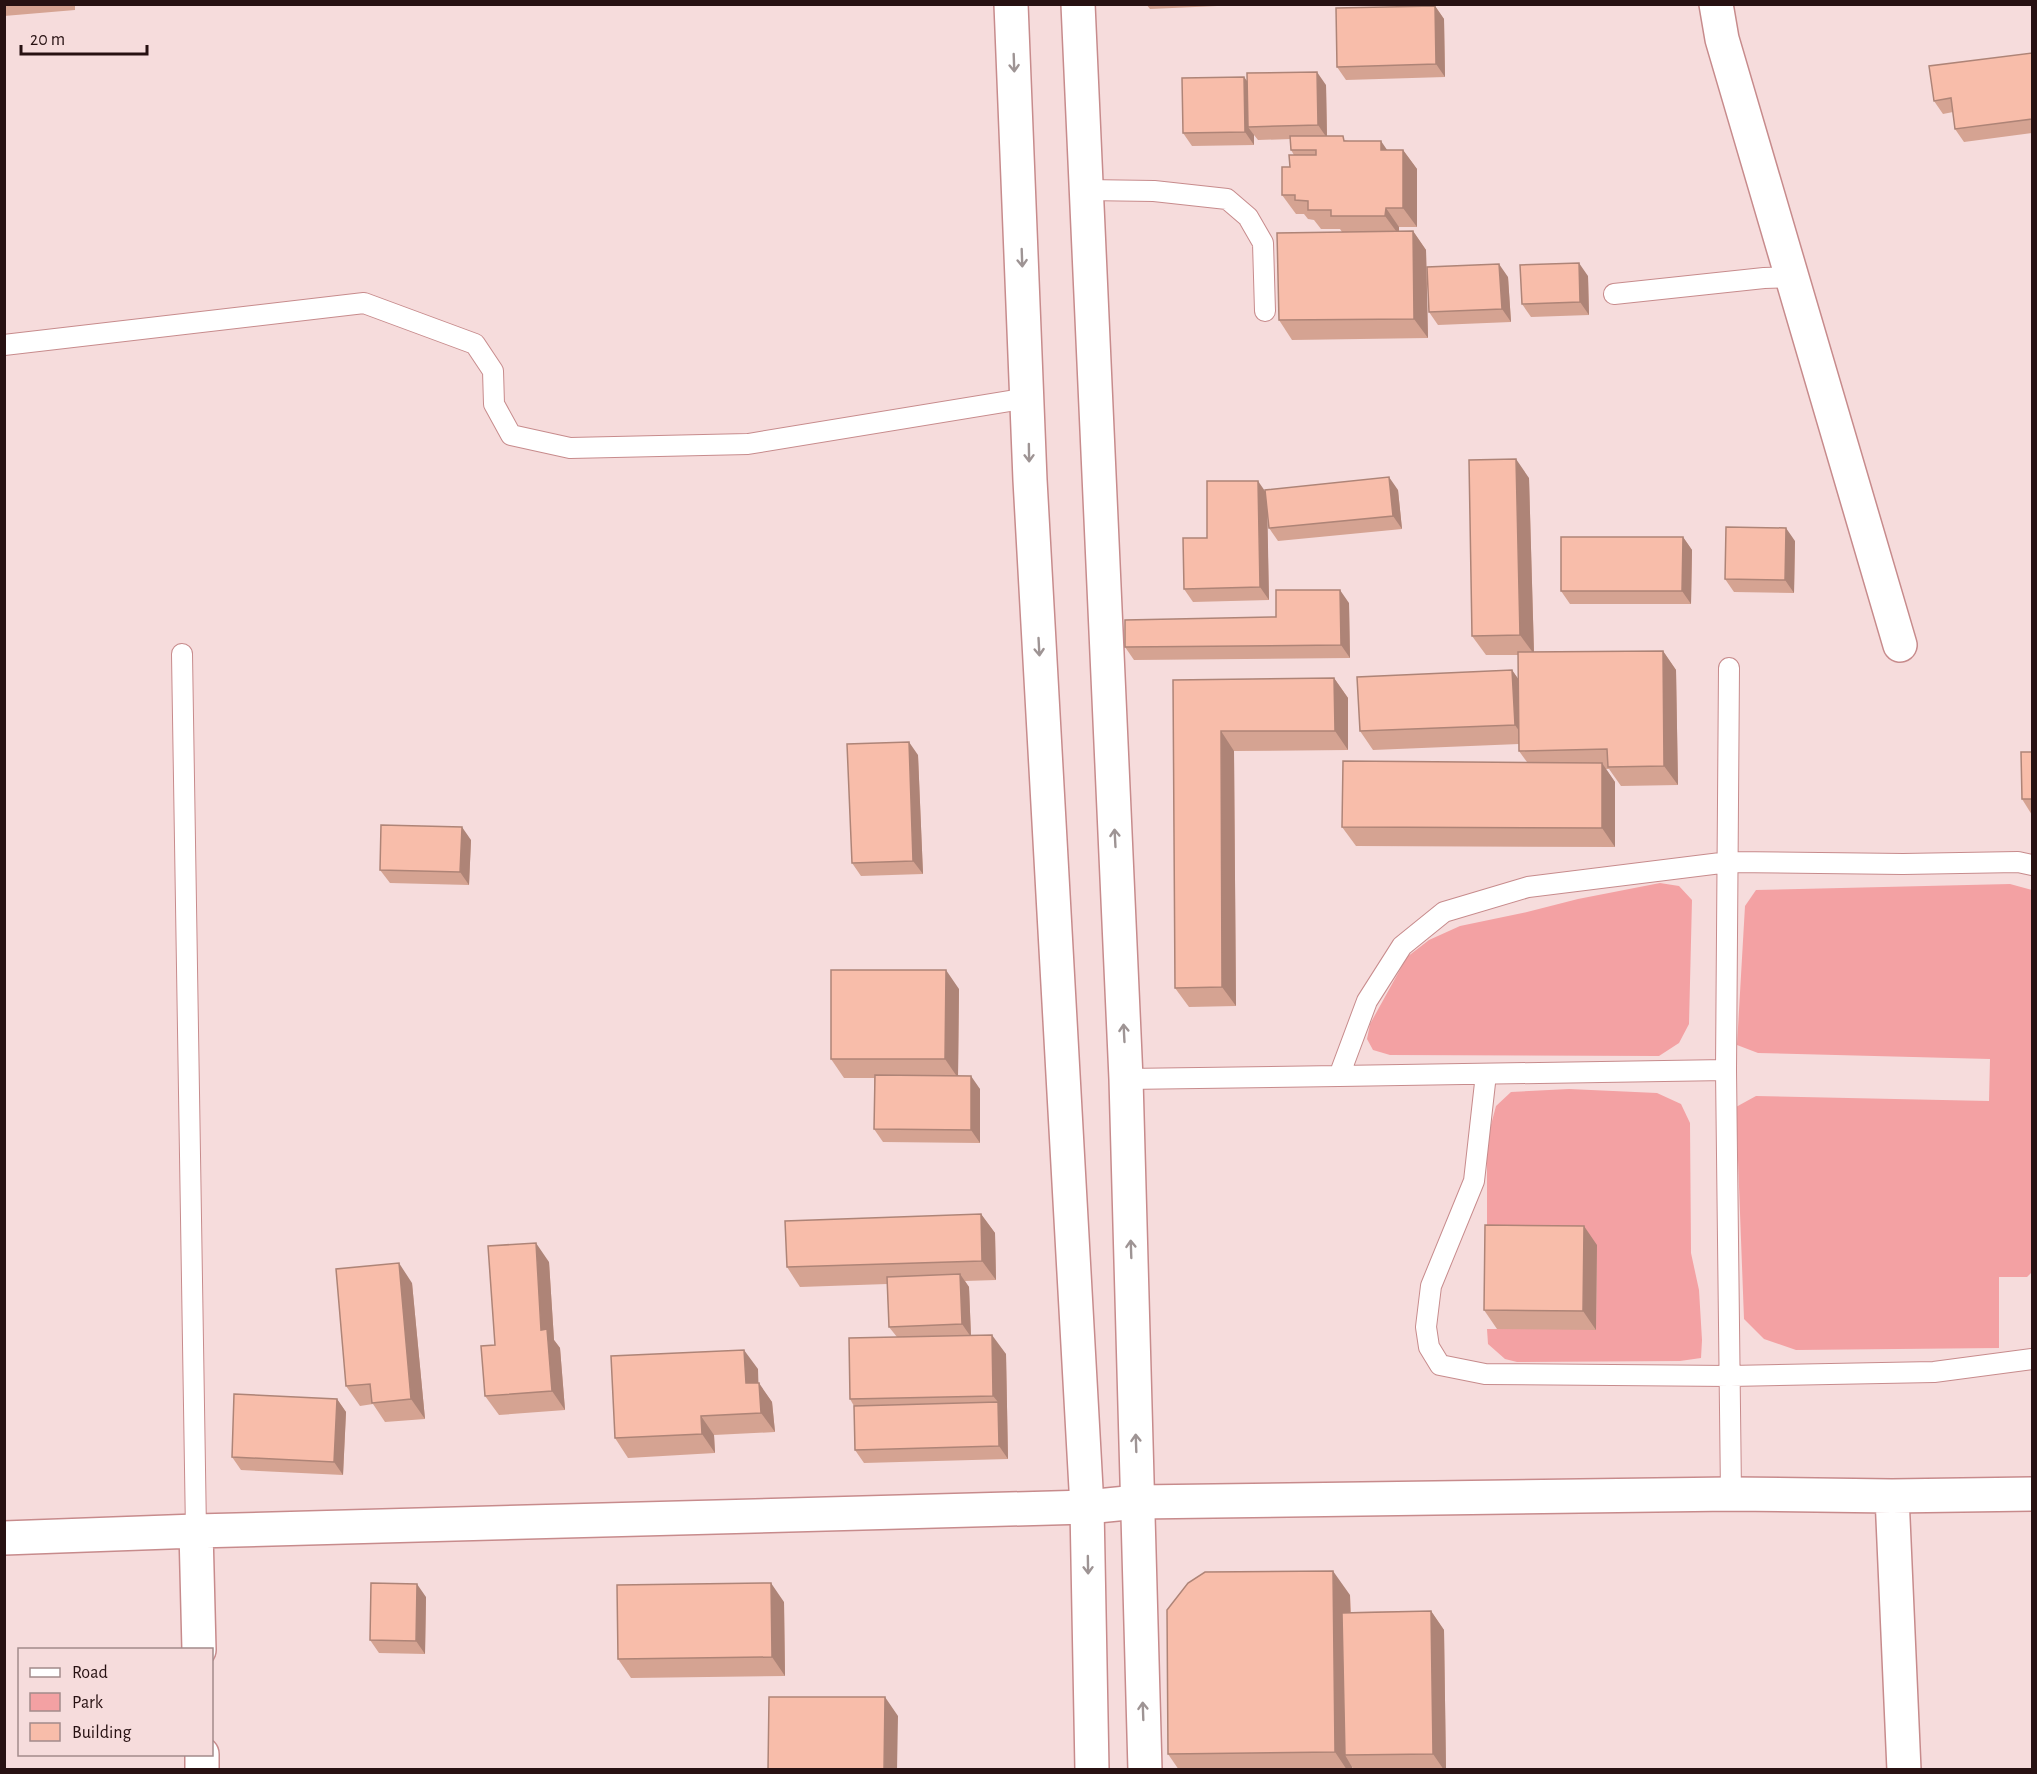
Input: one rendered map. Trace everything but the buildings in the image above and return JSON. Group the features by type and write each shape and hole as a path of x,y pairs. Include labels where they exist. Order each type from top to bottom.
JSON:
{"street":[{"path":"1011,4 1030,492 1087,1507 1092,1770"},
{"path":"1078,4 1126,1079 1145,1770"},
{"path":"1716,4 1722,39 1900,645"},
{"path":"4,1538 1087,1507 1137,1502 1731,1494 1892,1496 2032,1494"},
{"path":"1892,1496 1904,1770"},
{"path":"196,1531 199,1648"}],"lane":[{"path":"1086,190 1154,191 1227,199 1248,217 1263,243 1265,310"},
{"path":"1614,294 1791,277"},
{"path":"4,345 364,303 475,344 493,371 494,404 511,435 570,448 748,444 1028,398"},
{"path":"182,654 196,1531"},
{"path":"1729,668 1726,1070 1731,1494"},
{"path":"1339,1076 1367,1001 1402,946 1444,912 1528,886 1729,862 1903,864 2018,862 2032,865"},
{"path":"1126,1079 1726,1070"},
{"path":"1486,1074 1474,1181 1431,1286 1426,1327 1429,1347 1440,1365 1485,1374 1730,1376 1934,1372 2032,1359"}],"green space":[{"path":"1660,883 1679,886 1692,900 1689,1024 1679,1043 1659,1056 1390,1055 1373,1050 1367,1039 1370,1024 1407,957 1429,940 1460,926"},
{"path":"2010,884 2032,890 2032,1272 2027,1277 1999,1277 1999,1348 1796,1350 1764,1339 1744,1319 1736,1107 1756,1096 1989,1101 1990,1059 1758,1053 1737,1045 1745,906 1756,890"},
{"path":"1569,1089 1657,1093 1681,1104 1690,1123 1691,1253 1699,1290 1701,1358 1680,1361 1517,1362 1505,1359 1488,1344 1487,1329 1596,1329 1597,1245 1487,1244 1487,1140 1496,1106 1511,1092"}]}
